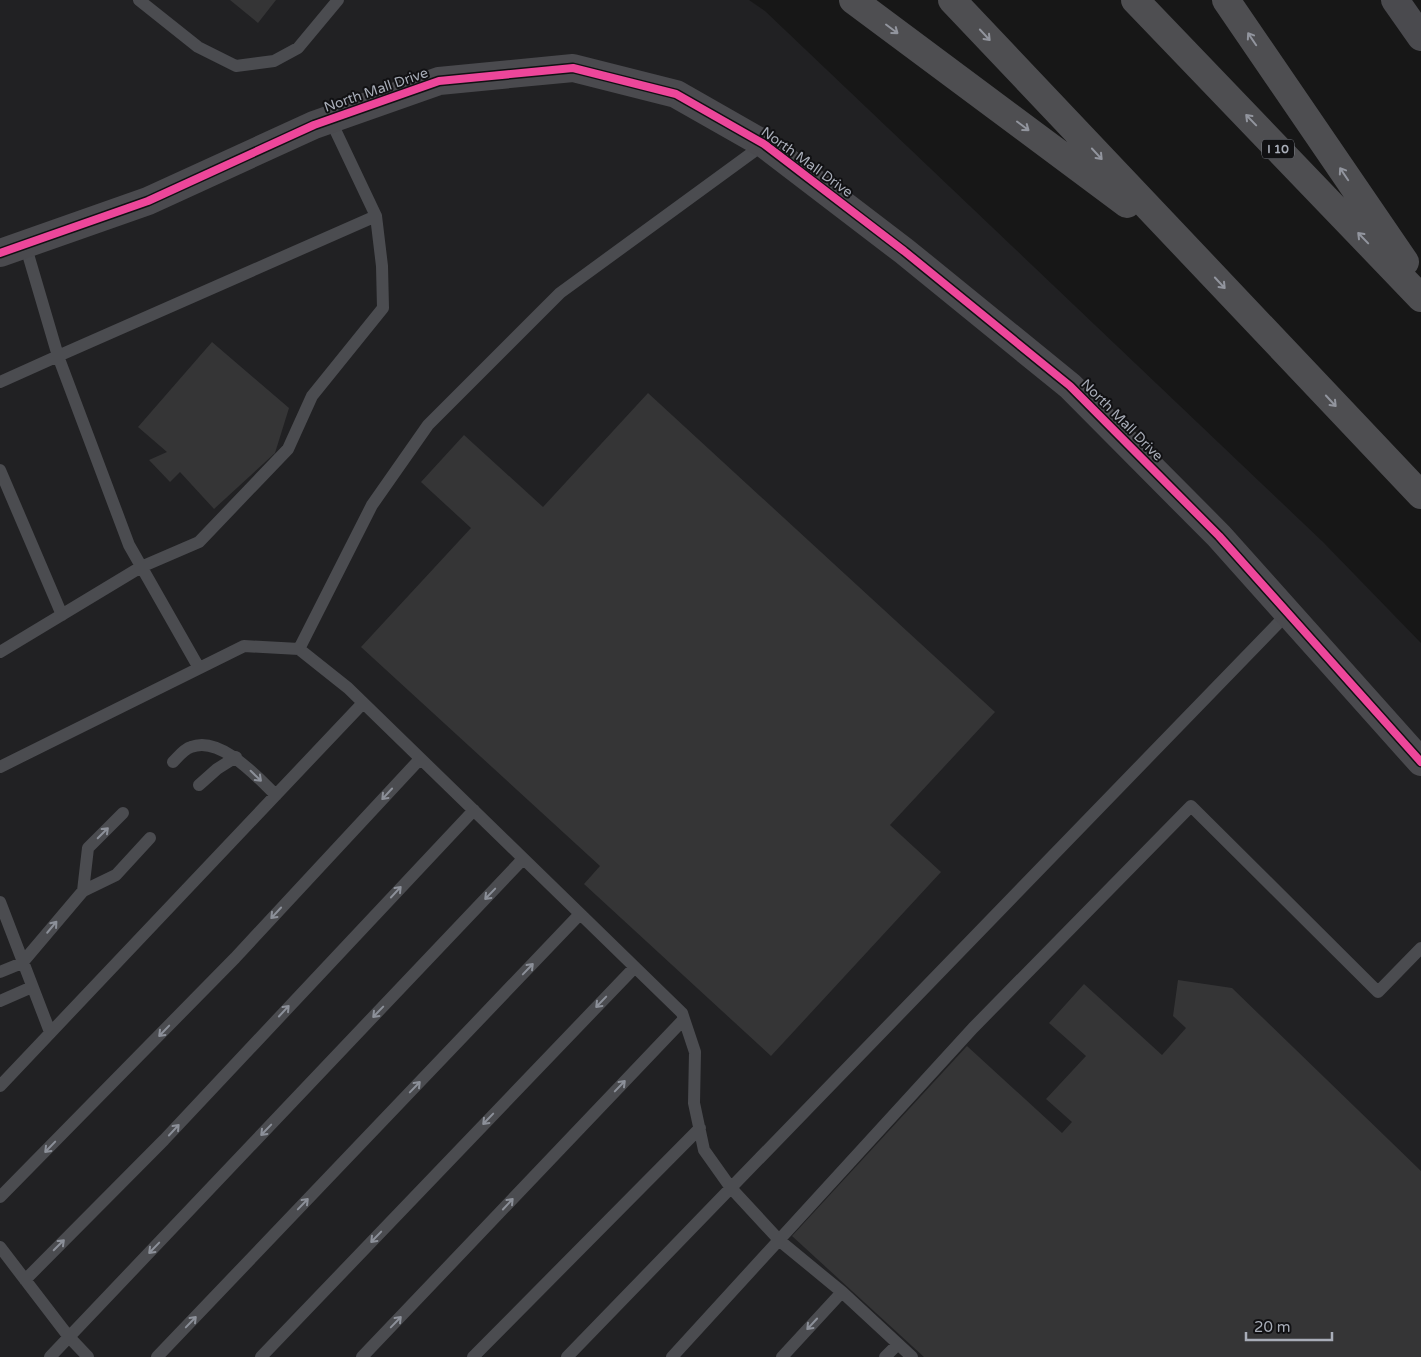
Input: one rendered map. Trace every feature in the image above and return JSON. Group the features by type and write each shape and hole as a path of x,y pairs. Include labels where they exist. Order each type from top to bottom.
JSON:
{"highway":[{"path":"853,0 1186,248"},
{"path":"952,0 1421,495"},
{"name":"I 10","path":"1135,0 1421,298"},
{"path":"1226,0 1421,286"}],"street":[{"path":"1395,0 1421,38"},
{"name":"North Mall Drive","path":"12,249 148,201 330,119 439,81 573,68 676,94 764,144 904,251 1070,386 1220,536 1421,762"}],"lane":[{"path":"139,0 198,47 236,66 274,61 298,48 338,0"},
{"path":"0,652 141,567 199,542 288,450 312,396 383,308 382,266 376,216 330,119"},
{"path":"299,649 372,505 428,425 560,293 764,144"},
{"path":"0,382 376,216"},
{"path":"12,249 58,356 129,545 199,668"},
{"path":"0,470 62,614"},
{"path":"568,1357 1288,613"},
{"path":"0,767 244,646 299,649 363,703 682,1013 695,1052 694,1104 704,1150 732,1188 780,1241 842,1292 912,1357"},
{"path":"0,1086 363,703"},
{"path":"173,762 189,747 202,744 236,757 276,795"},
{"path":"199,785 217,768 236,757"},
{"path":"0,1197 235,958 420,759"},
{"path":"672,1357 973,1028 1191,806 1378,992 1421,948"},
{"path":"25,1280 164,1140 474,810"},
{"path":"83,891 88,848 123,813"},
{"path":"0,972 22,963 83,891 116,875 150,838"},
{"path":"50,1357 523,859"},
{"path":"0,902 5,933 22,963 50,1032"},
{"path":"157,1357 580,914"},
{"path":"261,1357 635,967"},
{"path":"0,1001 32,987"},
{"path":"362,1357 684,1019"},
{"path":"473,1357 700,1128"},
{"path":"0,1247 70,1337 88,1357"},
{"path":"782,1357 842,1292"},
{"path":"885,1357 898,1344"}],"shaded area":[{"path":"0,0 749,0 765,11 1323,542 1421,643 1421,1357 0,1357"}],"building":[{"path":"230,0 276,0 258,23"},
{"path":"212,342 289,408 275,453 214,509 180,472 170,482 149,460 167,452 138,427"},
{"path":"648,393 995,712 890,825 941,872 771,1056 584,884 600,866 361,647 471,528 421,482 464,435 543,507"},
{"path":"1178,980 1232,988 1421,1171 1421,1357 924,1357 792,1236 967,1046 1062,1133 1072,1122 1046,1099 1086,1056 1049,1023 1084,984 1162,1055 1186,1028 1173,1016"}],"cycle path":[{"path":"0,253 148,201 314,125 439,81 573,68 676,94 764,144 904,251 1070,386 1219,536 1421,762"}]}
